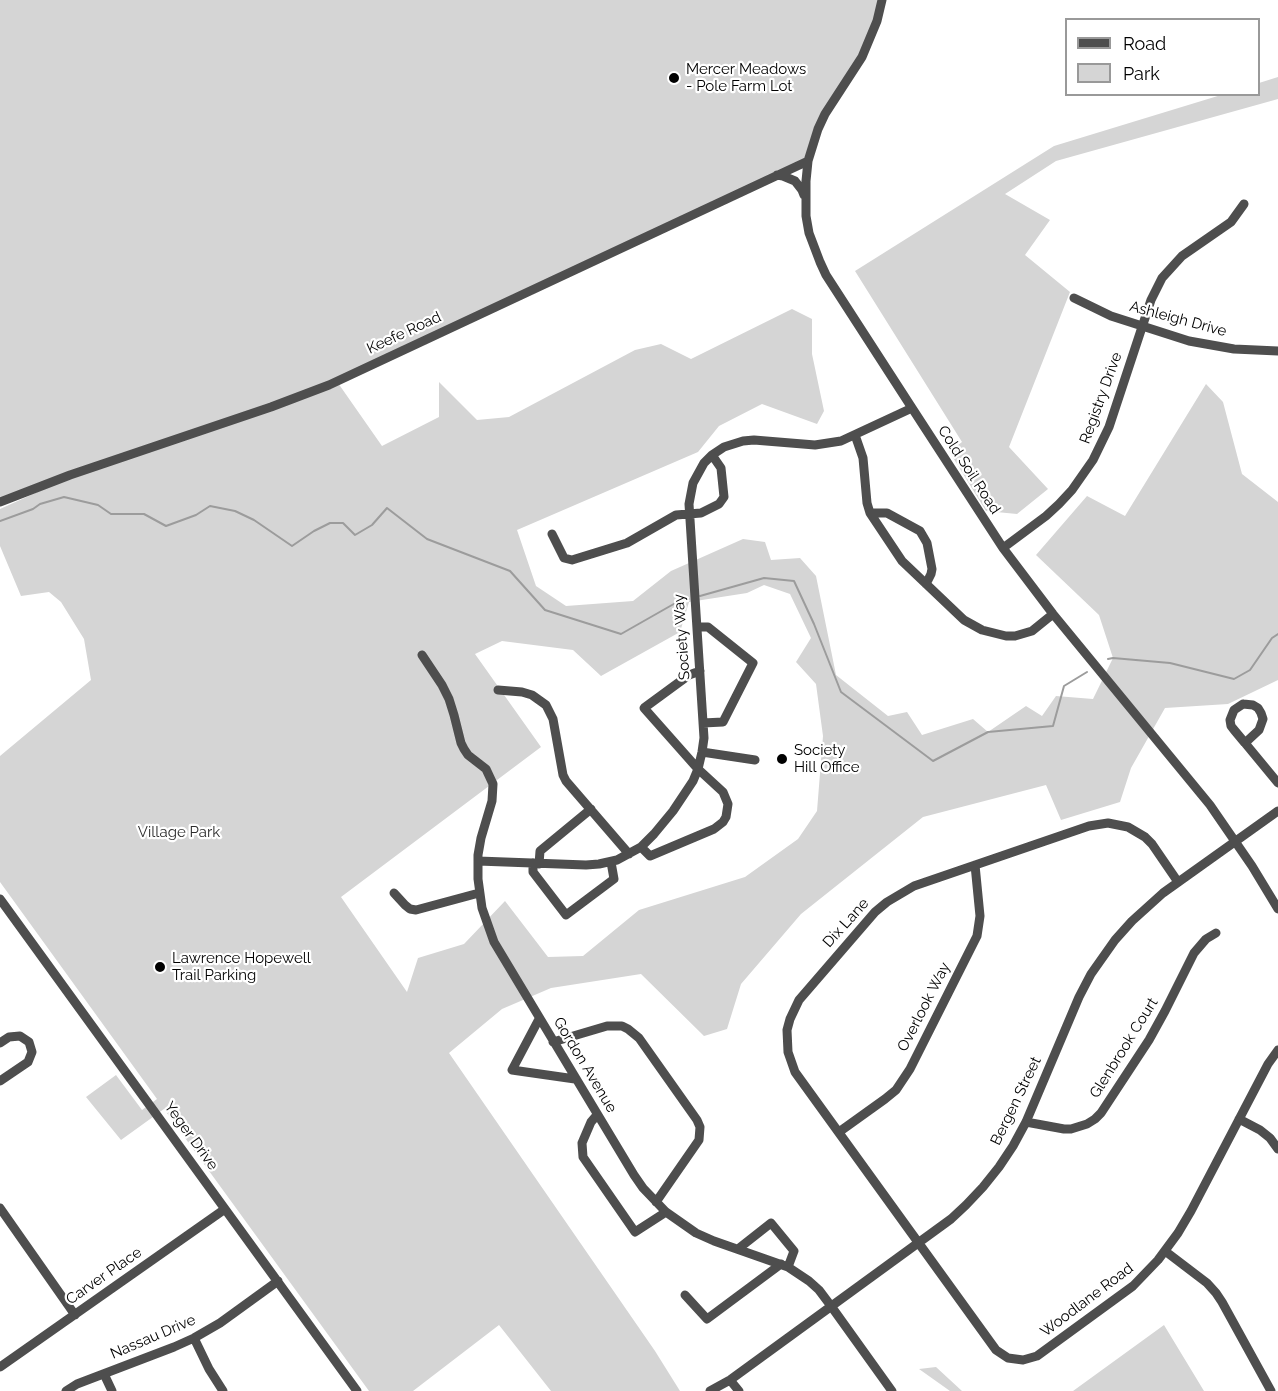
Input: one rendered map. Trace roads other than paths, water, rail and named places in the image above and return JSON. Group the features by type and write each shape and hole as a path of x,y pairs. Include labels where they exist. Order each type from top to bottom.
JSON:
{"street":[{"name":"Cold Soil Road","path":"882,0 877,21 862,57 825,114 808,161 806,216 820,262 826,275 1003,548 1053,614 1209,803 1236,841 1278,909"},
{"name":"Keefe Road","path":"0,502 70,475 318,390 808,161"},
{"path":"777,175 795,181 805,197"},
{"name":"Registry Drive","path":"1003,548 1059,504 1093,460 1109,427 1156,288 1171,266 1193,247 1231,222 1244,204"},
{"name":"Ashleigh Drive","path":"1074,298 1111,316 1189,341 1243,350 1278,351"},
{"path":"552,534 564,558 572,560 627,543 676,515 701,513 719,504 724,497 722,468 711,455 724,447 754,440 815,445 842,441 912,408"},
{"path":"855,435 863,458 870,513 902,561 964,620 973,626 1006,636 1023,635 1039,627 1053,614"},
{"name":"Society Way","path":"478,861 586,866 611,862 641,847 673,811 693,781 702,752 703,723 689,514 690,494 698,472 711,455"},
{"path":"870,513 887,513 920,531 927,543 932,569 926,584"},
{"path":"697,627 708,627 753,663 723,722 703,723"},
{"name":"Gordon Avenue","path":"422,655 449,699 464,749 486,769 493,784 494,793 481,838 478,861 479,893 487,926 539,1019 634,1175 666,1212 696,1233 784,1265 809,1281 819,1290 892,1391"},
{"path":"641,847 650,856 714,829 723,822 728,810 723,792 698,770 644,708 689,675 700,671"},
{"path":"498,690 532,695 546,705 553,720 566,781 629,854"},
{"path":"1245,743 1278,783"},
{"path":"702,752 755,760"},
{"path":"591,809 540,851 533,872 566,915 614,879 611,862"},
{"name":"Bergen Street","path":"710,1391 730,1380 951,1219 983,1187 1013,1146 1026,1122 1079,997 1091,974 1115,940 1163,893 1278,810"},
{"name":"Dix Lane","path":"918,1242 795,1072 788,1052 787,1030 800,1000 869,918 900,893 914,886 1089,826 1108,824 1128,827 1145,837 1178,882"},
{"name":"Overlook Way","path":"838,1132 896,1090 910,1069 977,936 980,916 975,865"},
{"path":"394,893 410,909 416,910 479,893"},
{"name":"Yeger Drive","path":"0,899 357,1391"},
{"name":"Glenbrook Court","path":"1026,1122 1071,1129 1095,1119 1149,1040 1194,953 1206,939 1216,933"},
{"path":"539,1019 512,1070 575,1079"},
{"path":"553,1042 607,1026 622,1026 628,1029 639,1038 697,1120 700,1127 699,1140 656,1202"},
{"path":"0,1043 9,1037 20,1036 29,1042 32,1052 28,1062 0,1081"},
{"name":"Woodlane Road","path":"918,1242 996,1350 1008,1358 1023,1360 1037,1356 1133,1286 1165,1251 1191,1211 1268,1064 1278,1050"},
{"path":"597,1115 591,1122 582,1143 583,1157 635,1232 666,1212"},
{"path":"1239,1119 1260,1130 1278,1149"},
{"path":"0,1208 75,1315"},
{"name":"Carver Place","path":"0,1366 225,1209"},
{"path":"685,1295 707,1319 784,1265 794,1251 771,1223 738,1249"},
{"path":"1165,1251 1207,1283 1216,1293 1271,1391"},
{"name":"Nassau Drive","path":"66,1391 77,1384 194,1338 220,1323 278,1281"},
{"path":"194,1338 223,1391"},
{"path":"105,1374 112,1391"},
{"path":"730,1380 738,1391"}],"waterway":[{"path":"0,521 33,509 40,504 64,497 98,505 111,514 144,514 166,526 196,515 210,506 235,511 254,520 292,546 330,523 343,523 355,535 372,525 387,508 427,539 510,571 545,610 621,634 679,601 689,599"},
{"path":"700,596 764,578 794,581 841,692 933,761 988,732 1053,726 1064,686 1087,672"},
{"path":"1108,659 1170,663 1234,679 1250,670 1272,638 1278,634"}],"place":[{"name":"Mercer Meadows - Pole Farm Lot","path":"674,78"},
{"name":"Society Hill Office","path":"782,759"},
{"name":"Lawrence Hopewell Trail Parking","path":"160,967"}],"park label":[{"name":"Village Park","path":"179,832"}]}
